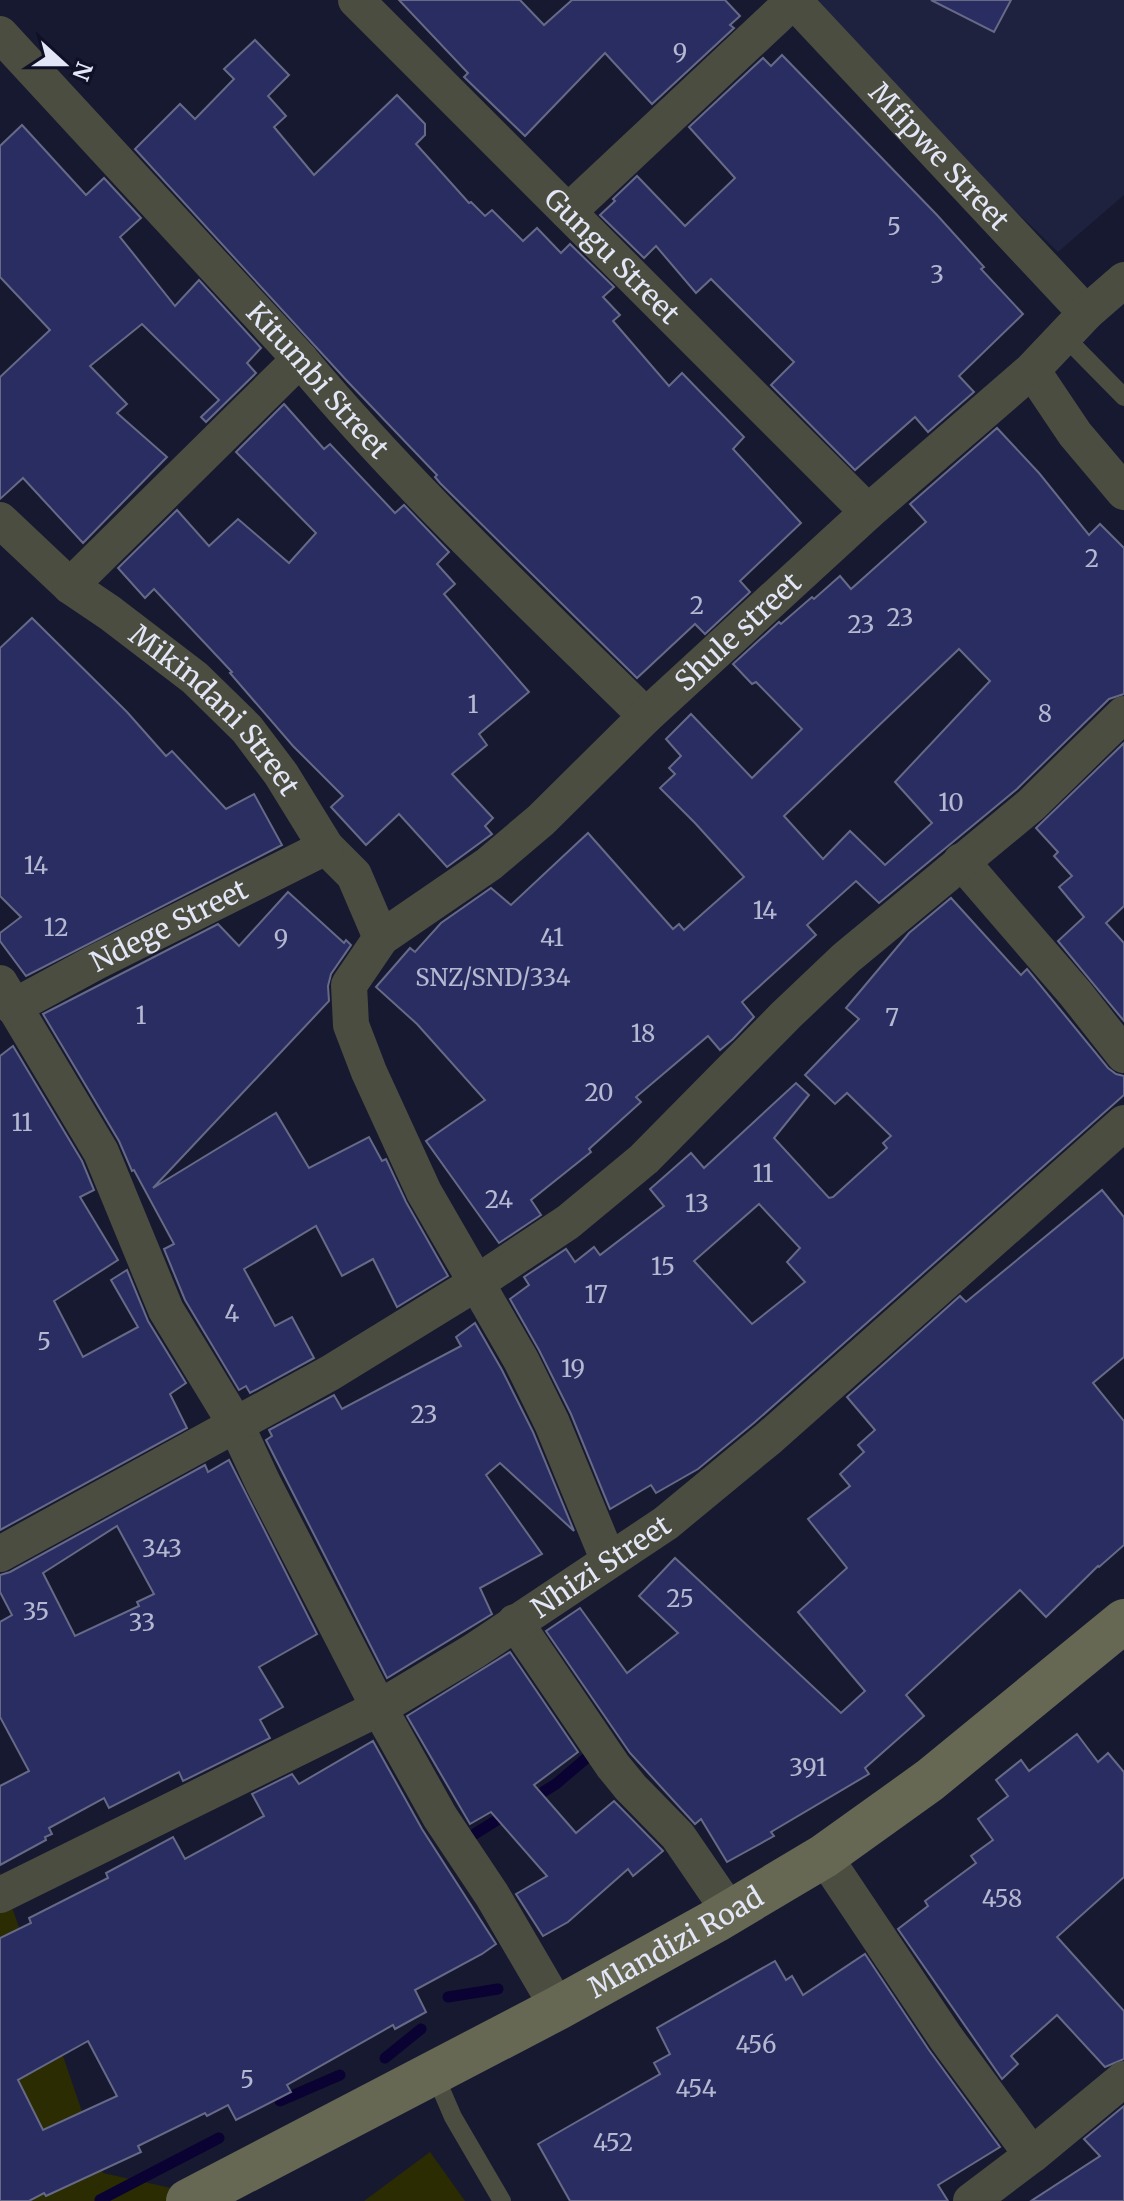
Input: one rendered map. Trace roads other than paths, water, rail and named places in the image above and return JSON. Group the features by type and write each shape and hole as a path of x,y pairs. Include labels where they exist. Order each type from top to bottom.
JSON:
{"street":[{"name":"Gungu Street","path":"356,0 868,512"},
{"path":"568,212 794,0"},
{"name":"Mfipwe Street","path":"794,0 1075,324"},
{"name":"Kitumbi Street","path":"0,34 300,359 335,401 448,519 646,716"},
{"name":"Shule street","path":"381,938 489,864 541,820 646,716 868,512 1032,370 1075,324 1124,280"},
{"path":"70,586 300,359"},
{"path":"1032,370 1075,434 1124,492"},
{"name":"Mikindani Street","path":"0,520 70,586 195,678 247,729 281,774 326,847 354,875 381,938"},
{"path":"0,1554 330,1373 478,1282 603,1195 644,1159 846,958 1031,805 1124,714"},
{"name":"Ndege Street","path":"6,995 96,962 326,847"},
{"path":"961,861 1124,1055"},
{"path":"381,938 349,985 351,1025 424,1192 478,1282 552,1423 608,1559"},
{"path":"6,995 101,1152 166,1310 236,1425 379,1708 440,1817 492,1895 558,2008"},
{"name":"Nhizi Street","path":"0,1895 379,1708 432,1678 666,1523 715,1485 1124,1123"},
{"name":"Mlandizi Road","path":"188,2201 558,2008 824,1856 930,1780 1124,1621"},
{"path":"515,1622 613,1766 678,1836 730,1912"},
{"path":"824,1856 946,2038 1032,2155"},
{"path":"971,2201 1124,2079"}],"lane":[{"path":"1075,324 1124,397"},
{"path":"434,2073 453,2117 502,2201"}],"waterway":[{"path":"530,1800 556,1784 596,1750"},
{"path":"462,1842 508,1813"},
{"path":"448,1997 498,1989"},
{"path":"385,2058 421,2029"},
{"path":"280,2101 340,2075"},
{"path":"100,2200 219,2138"}]}
